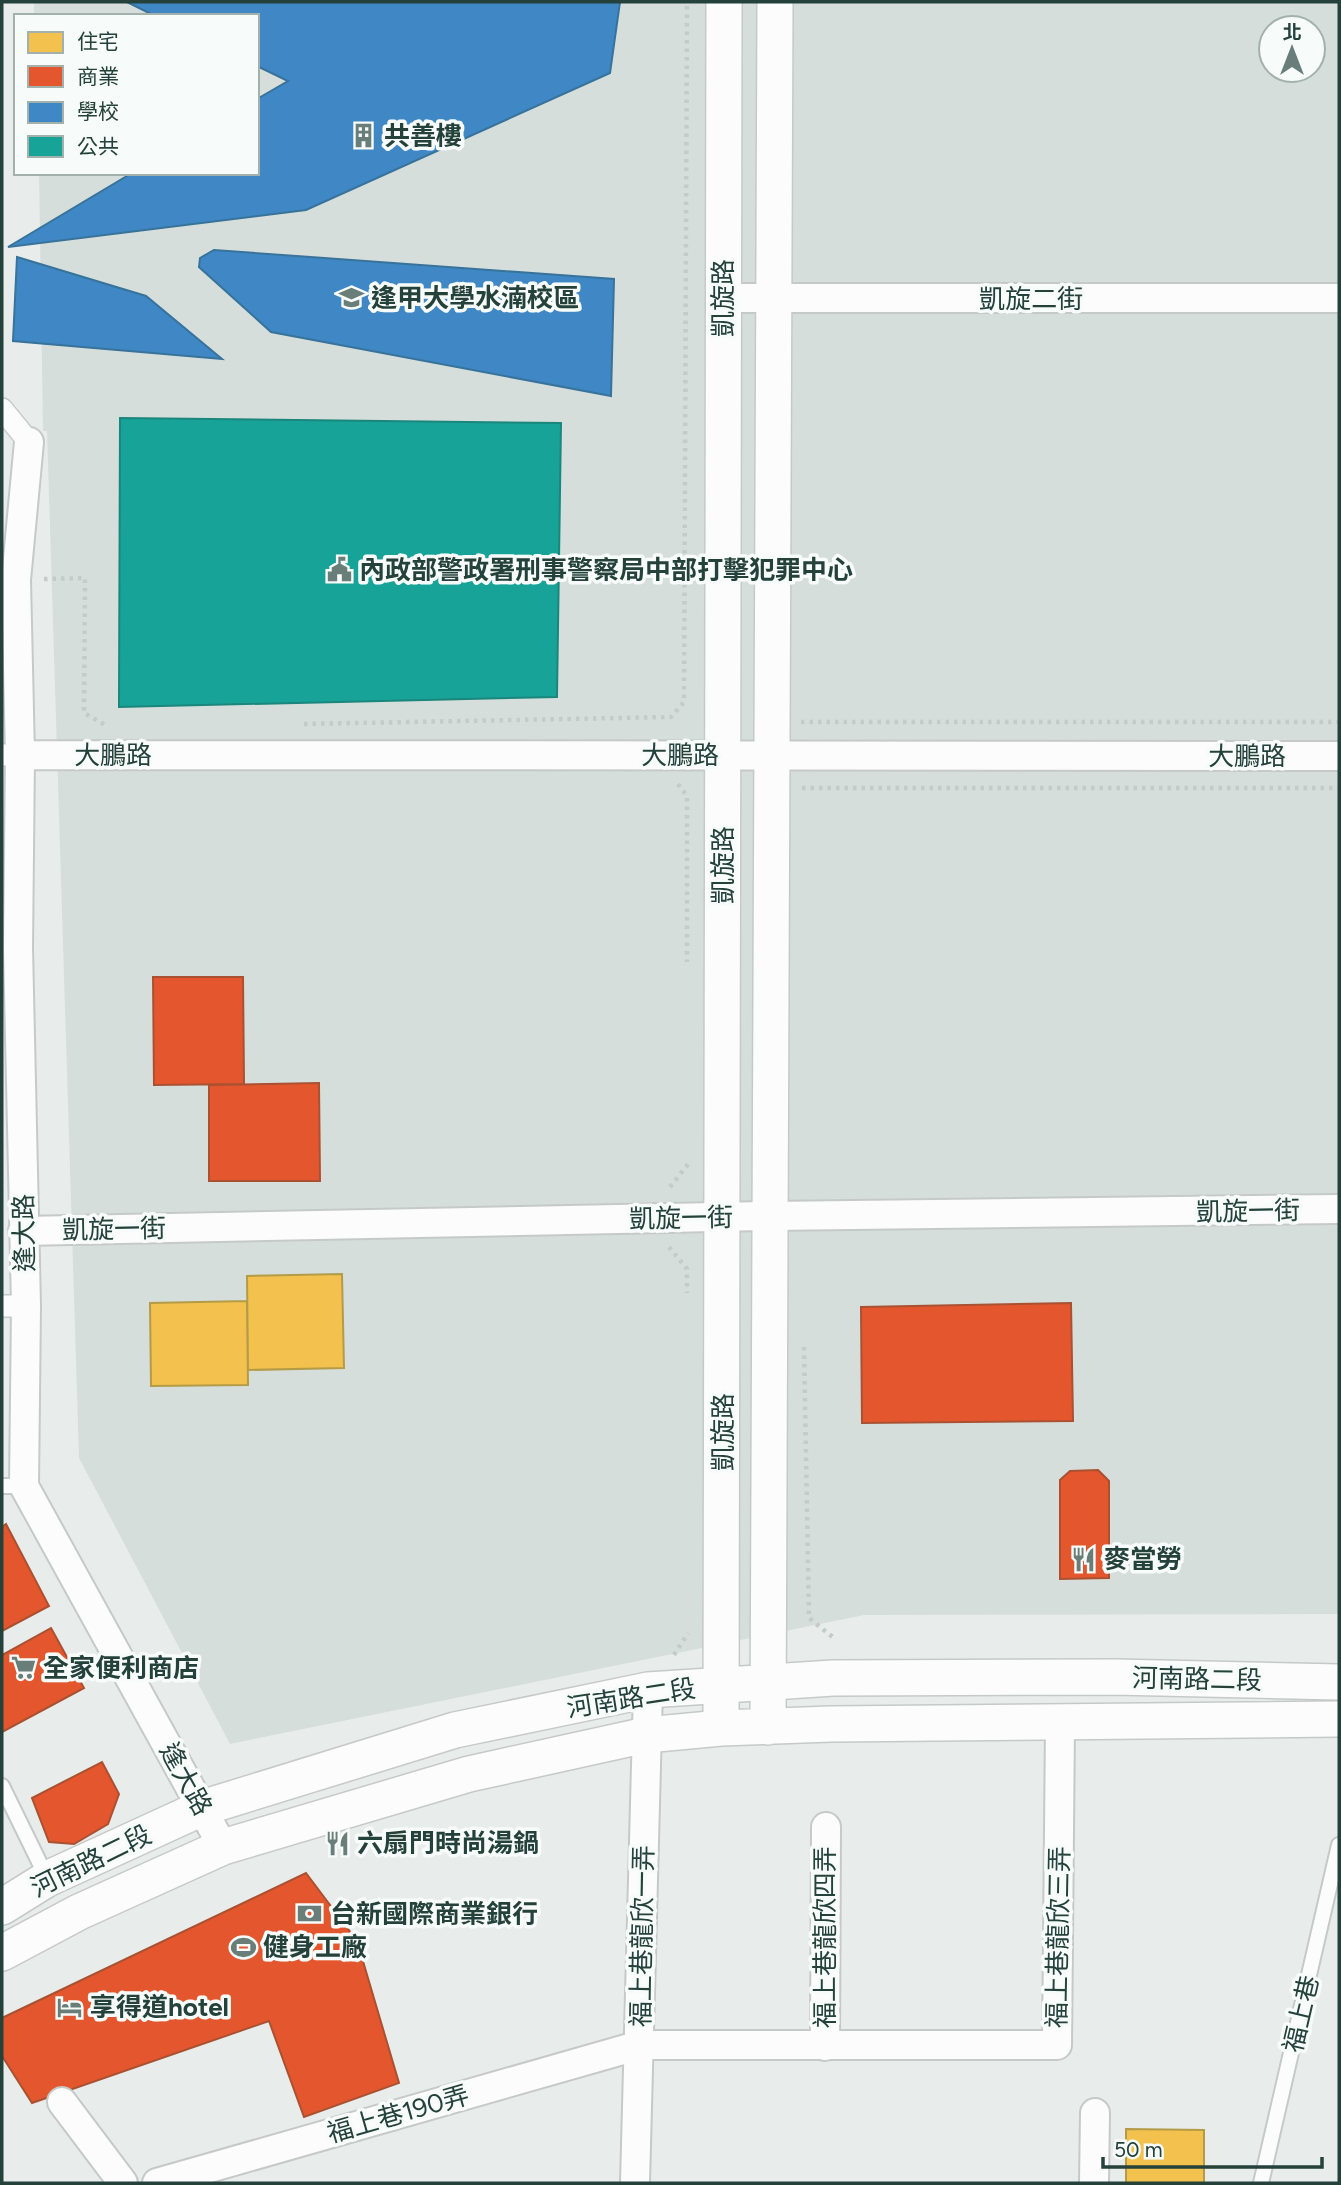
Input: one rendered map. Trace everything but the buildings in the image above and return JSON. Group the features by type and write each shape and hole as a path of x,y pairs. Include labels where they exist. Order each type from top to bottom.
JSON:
{"street":[{"name":"凱旋路","path":"721,1728 724,2"},
{"name":"凱旋路","path":"768,1727 768,1216 776,300 775,2"},
{"name":"凱旋二街","path":"723,298 1339,298"},
{"path":"2,409 29,442"},
{"name":"逢大路","path":"29,442 9,580 23,1231 14,1306 13,1486 223,1847"},
{"name":"大鵬路","path":"11,755 1339,756"},
{"name":"凱旋一街","path":"23,1231 768,1216 1339,1209"},
{"name":"河南路二段","path":"2,1907 47,1879 202,1808 455,1730 658,1676 721,1685 833,1678 1033,1677 1339,1682"},
{"name":"福上巷龍欣一弄","path":"635,2183 646,1735 658,1676"},
{"name":"河南路二段","path":"2,1953 79,1912 223,1847 469,1774 646,1735 721,1728 1339,1718"},
{"name":"福上巷龍欣三弄","path":"825,2046 1057,2045 1060,1724"},
{"name":"福上巷龍欣四弄","path":"825,2046 826,1827"},
{"name":"福上巷190弄","path":"157,2183 640,2045 825,2046"},
{"path":"62,2102 123,2183"},
{"path":"1094,2183 1095,2113"}],"lane":[{"path":"2,1786 47,1879"},
{"name":"福上巷","path":"1261,2183 1339,1845"}],"path":[{"path":"301,724 671,717 684,702 687,2"},
{"path":"9,580 85,578 85,713 109,727"},
{"path":"795,712 797,722 1339,722"},
{"path":"673,778 687,796 687,963"},
{"path":"798,801 799,788 1339,788"},
{"path":"670,1187 689,1164 689,1153"},
{"path":"669,1247 687,1269 687,1296"},
{"path":"804,1339 809,1618 835,1639"},
{"path":"658,1676 683,1645 692,1625"}],"shaded area":[{"path":"34,2 1339,2 1339,1614 864,1615 230,1744 79,1458 47,431 43,431 39,175 259,175 259,14 34,14"}],"place":[{"name":"共善樓","path":"364,136"},
{"name":"逢甲大學水湳校區","path":"351,298"},
{"name":"內政部警政署刑事警察局中部打擊犯罪中心","path":"339,570"},
{"name":"麥當勞","path":"1084,1559"},
{"name":"全家便利商店","path":"23,1668"},
{"name":"六扇門時尚湯鍋","path":"337,1843"},
{"name":"台新國際商業銀行","path":"310,1914"},
{"name":"健身工廠","path":"243,1947"},
{"name":"享得道hotel","path":"70,2007"}]}
